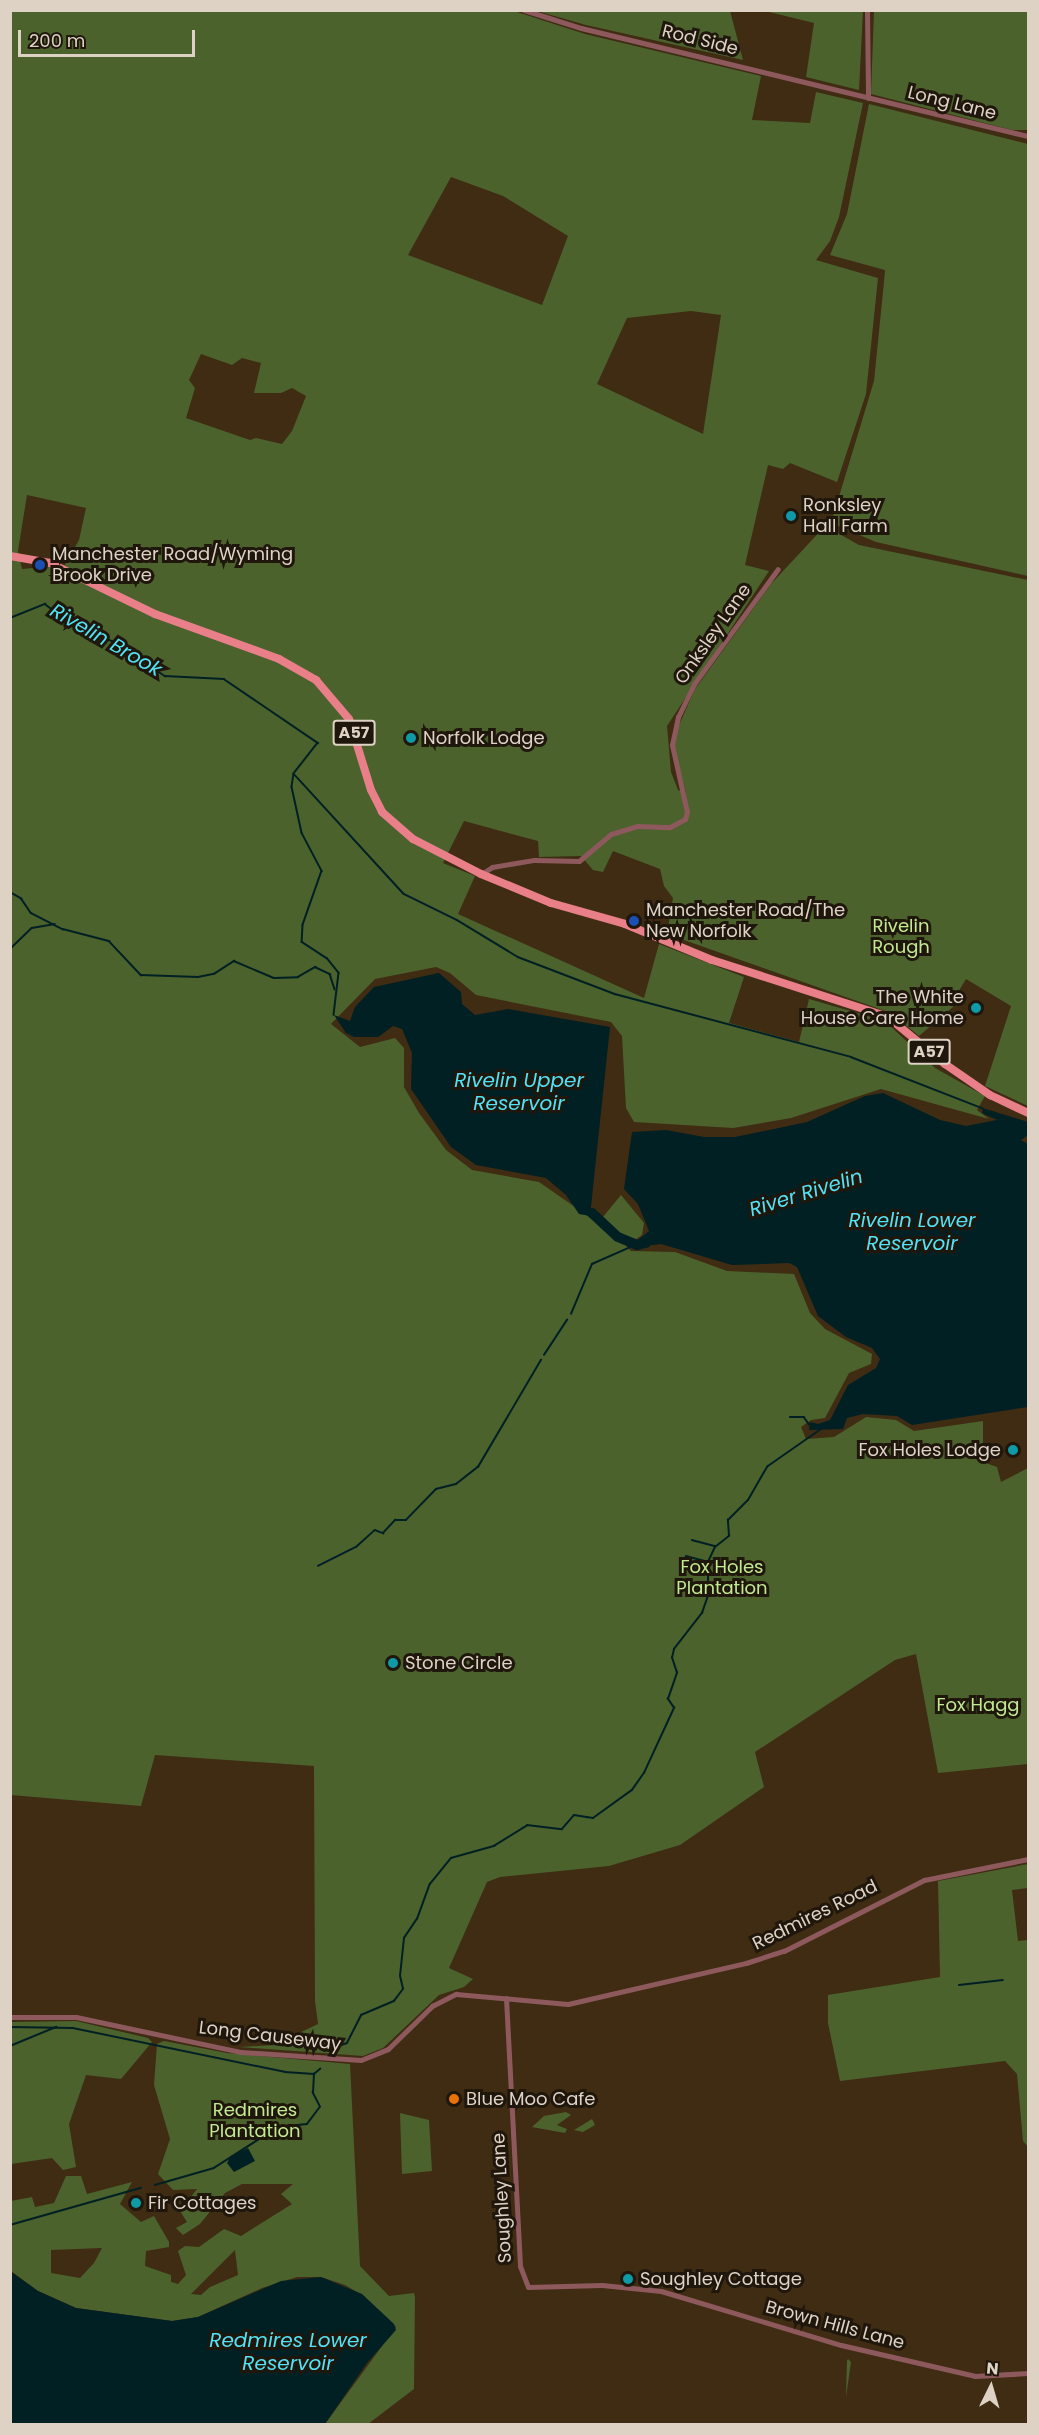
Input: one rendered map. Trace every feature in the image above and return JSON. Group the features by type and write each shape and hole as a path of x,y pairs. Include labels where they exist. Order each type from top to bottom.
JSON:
{"main road":[{"name":"A57","path":"10,556 50,563 155,614 279,659 316,680 349,719 371,790 390,821 413,839 481,874 551,903 625,924 806,993 874,1011 901,1026 945,1064 982,1090 1029,1113"}],"street":[{"name":"Rod Side","path":"524,10 550,20 868,98"},
{"path":"867,10 868,98"},
{"name":"Long Lane","path":"868,98 1029,136"},
{"name":"Onksley Lane","path":"481,874 492,867 534,860 579,861 611,834 637,826 670,827 685,819 687,812 672,745 678,717 694,684 778,569"},
{"name":"Redmires Road","path":"506,1998 545,2004 575,2003 758,1960 924,1880 1029,1859"},
{"name":"Long Causeway","path":"10,2017 76,2017 223,2049 347,2061 381,2053 432,2006 449,1996 471,1992 506,1998"},
{"name":"Soughley Lane","path":"506,1998 520,2266 528,2287"},
{"name":"Brown Hills Lane","path":"528,2287 602,2285 661,2291 848,2347 975,2376 1029,2373"}],"green space":[{"path":"10,11 514,11 585,34 761,76 752,120 810,123 816,92 863,103 839,217 830,241 816,260 878,278 866,394 837,482 790,463 783,469 768,465 745,565 769,571 667,726 671,772 678,790 686,793 674,750 675,734 695,689 771,584 825,526 859,545 1028,580 1028,1106 985,1086 1011,1006 966,979 954,999 954,1006 919,1036 891,1013 667,934 673,898 664,886 660,869 613,851 603,872 593,870 581,856 539,857 538,841 464,821 443,863 475,876 458,914 644,998 659,944 744,977 729,1023 799,1042 809,999 885,1021 935,1068 985,1096 977,1110 989,1119 881,1089 791,1118 733,1128 634,1122 626,1108 622,1036 611,1022 476,995 450,973 436,967 375,979 331,1024 360,1047 395,1038 404,1048 404,1087 419,1113 446,1150 472,1170 539,1182 598,1223 621,1195 644,1223 642,1235 626,1246 631,1251 675,1252 727,1271 794,1274 810,1313 825,1329 872,1354 871,1364 849,1373 825,1418 811,1420 801,1427 806,1439 834,1437 866,1417 896,1420 914,1431 983,1421 983,1462 997,1467 1001,1482 1028,1468 1028,1764 938,1773 916,1654 895,1660 755,1752 764,1787 680,1845 609,1866 500,1877 487,1882 449,1968 473,1979 464,1987 439,1995 383,2048 363,2056 239,2047 274,2045 318,2024 315,2001 314,1766 155,1755 141,1806 11,1795","holes":["451,177 503,196 568,236 542,305 408,255","691,311 721,315 703,434 597,384 627,318","201,354 232,365 242,358 261,363 254,393 281,393 292,388 306,396 292,431 282,444 256,438 250,440 186,418 195,388 189,380","27,495 86,508 79,540 65,565 22,569 18,551"]},
{"path":"537,11 730,11 743,60 586,25"},
{"path":"765,11 863,11 859,90 806,77 814,23"},
{"path":"874,11 1028,11 1028,130 1012,130 871,94"},
{"path":"869,104 1028,144 1028,576 876,542 831,523 874,381 884,282 885,270 830,255 847,214"},
{"path":"1028,1864 1028,1888 1012,1890 1018,1941 1028,1940 1028,2147 1023,2141 1017,2074 1005,2061 840,2081 828,2023 828,1995 940,1977 938,1881"},
{"path":"76,2021 148,2038 152,2042 121,2079 86,2075 69,2124 76,2167 63,2170 52,2158 11,2164 11,2022"},
{"name":"Redmires Plantation","path":"164,2041 227,2053 350,2064 360,2266 389,2296 414,2293 415,2297 414,2389 368,2424 325,2424 396,2327 362,2295 345,2285 321,2277 297,2277 262,2288 198,2317 172,2321 76,2308 38,2291 11,2271 11,2201 32,2197 35,2207 54,2203 66,2176 81,2176 87,2194 132,2182 120,2204 141,2222 154,2216 169,2242 169,2247 146,2251 145,2266 171,2275 171,2282 178,2284 186,2275 178,2251 185,2246 199,2247 224,2229 241,2236 292,2204 281,2194 293,2184 242,2184 225,2193 200,2224 183,2235 176,2228 187,2222 180,2211 197,2189 173,2190 158,2174 170,2139 154,2085 157,2044","holes":["102,2248 94,2263 80,2278 51,2273 51,2250","235,2250 238,2275 210,2287 201,2295 191,2294"]},
{"path":"566,2112 571,2115 557,2125 567,2129 565,2133 532,2127 544,2116"},
{"path":"400,2113 429,2120 432,2171 402,2174"},
{"path":"592,2119 595,2125 583,2132 574,2130"},
{"path":"848,2359 851,2362 846,2397 847,2361"}],"water":[{"name":"Rivelin Upper Reservoir","path":"439,973 461,992 462,1004 475,1015 508,1009 610,1027 590,1216 579,1214 566,1195 546,1178 476,1165 451,1147 411,1089 412,1053 402,1029 393,1026 378,1037 354,1037 346,1033 334,1015 350,1021 355,1007 374,987"},
{"name":"Rivelin Lower Reservoir","path":"883,1093 940,1120 966,1126 997,1120 982,1113 983,1108 1028,1122 1028,1135 1021,1140 1028,1144 1028,1407 912,1425 897,1416 863,1414 847,1418 843,1429 809,1430 810,1422 818,1424 830,1420 848,1385 876,1368 880,1359 872,1348 846,1337 818,1316 797,1267 789,1263 732,1265 661,1244 637,1247 634,1243 649,1231 638,1204 624,1189 632,1132 666,1130 704,1137 735,1137 807,1122 865,1096"},
{"path":"248,2148 255,2161 234,2172 227,2163 231,2156"},
{"name":"Redmires Lower Reservoir","path":"10,2271 38,2291 76,2308 172,2321 198,2317 281,2281 321,2277 362,2294 394,2324 396,2330 367,2363 325,2424 11,2424"}],"waterway":[{"name":"Rivelin Brook","path":"10,618 45,604 73,625 112,641 165,676 224,679 318,743 294,774 292,787 302,833 322,871 303,925 302,942 327,958 339,973 334,1015"},
{"path":"295,775 404,894 457,920 518,957 615,994 851,1057 982,1108"},
{"path":"10,892 21,898 31,913 63,929 109,941 141,975 198,977 214,974 234,961 274,978 298,977 315,967 330,974 335,989"},
{"path":"10,949 32,928 55,924"},
{"name":"River Rivelin","path":"592,1213 618,1237 637,1245 646,1243"},
{"path":"571,1314 592,1264 635,1245"},
{"path":"544,1355 567,1320"},
{"path":"318,1566 356,1547 375,1530 383,1533 395,1520 406,1520 436,1489 456,1484 478,1467 541,1360"},
{"path":"790,1417 804,1417 809,1424"},
{"path":"324,2051 347,2043 361,2015 394,2001 403,1989 400,1976 404,1938 417,1919 430,1884 451,1858 494,1846 527,1825 562,1829 574,1815 593,1818 632,1790 644,1773 674,1708 668,1699 677,1673 672,1658 674,1649 702,1613 708,1596 708,1562 715,1547 729,1536 728,1520 748,1500 768,1466 821,1429"},
{"path":"692,1540 714,1546"},
{"path":"686,1556 708,1562"},
{"path":"959,1985 1003,1980"},
{"path":"10,2027 73,2028 285,2072 314,2074"},
{"path":"10,2046 56,2027"},
{"path":"155,2185 214,2168 278,2127 307,2124 320,2107 313,2093 314,2074 320,2069"},
{"path":"10,2225 141,2188"}],"place":[{"name":"Ronksley Hall Farm","path":"791,516"},
{"name":"Manchester Road/Wyming Brook Drive","path":"40,565"},
{"name":"Norfolk Lodge","path":"411,738"},
{"name":"Manchester Road/The New Norfolk","path":"634,921"},
{"name":"The White House Care Home","path":"976,1008"},
{"name":"Fox Holes Lodge","path":"1013,1450"},
{"name":"Stone Circle","path":"393,1663"},
{"name":"Blue Moo Cafe","path":"454,2099"},
{"name":"Fir Cottages","path":"136,2203"},
{"name":"Soughley Cottage","path":"628,2279"}],"park label":[{"name":"Rivelin Rough","path":"901,937"},
{"name":"Fox Holes Plantation","path":"722,1578"},
{"name":"Fox Hagg","path":"978,1705"}]}
